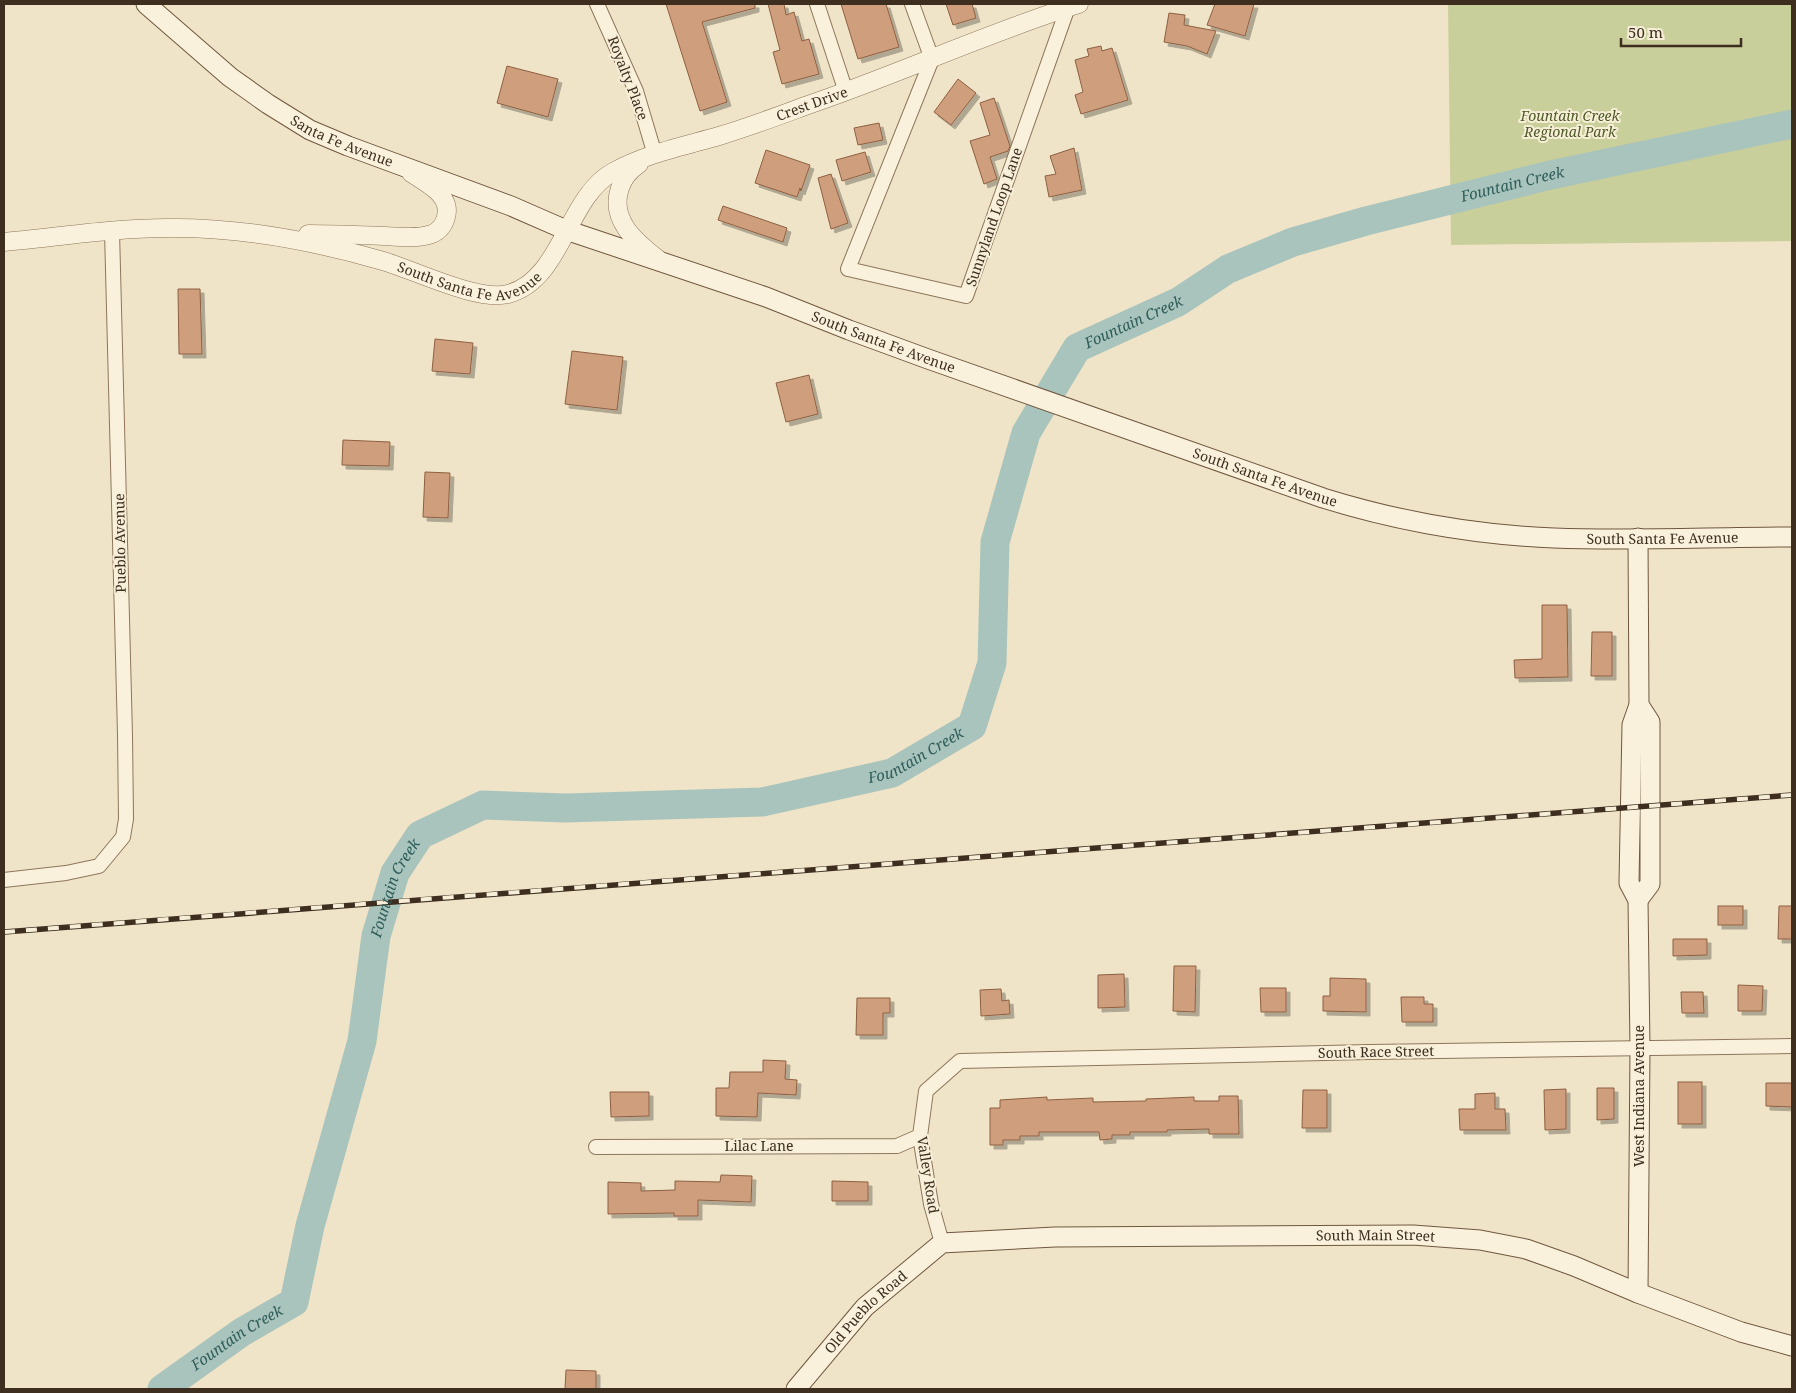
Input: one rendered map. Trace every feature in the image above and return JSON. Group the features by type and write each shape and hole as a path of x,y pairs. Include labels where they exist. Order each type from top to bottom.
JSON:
{"main road":[{"name":"Santa Fe Avenue","path":"146,4 230,77 268,104 310,130 400,166 510,206 566,230"},
{"name":"South Santa Fe Avenue","path":"566,230 766,297 928,359 1323,498 1384,515 1461,528 1552,538 1792,537"},
{"name":"West Indiana Avenue","path":"1638,538 1639,705 1632,725 1629,883 1638,900 1640,1048 1638,1293"},
{"name":"South Main Street","path":"942,1243 1055,1237 1413,1235 1480,1240 1526,1249 1741,1332 1792,1346"},
{"name":"Old Pueblo Road","path":"796,1389 865,1307 942,1243"}],"street":[{"name":"Royalty Place","path":"598,4 636,91 655,155"},
{"path":"817,4 846,92"},
{"path":"912,4 932,59"},
{"name":"Crest Drive","path":"566,230 601,180 616,170 655,155 724,135 846,92 1071,5"},
{"name":"Sunnyland Loop Lane","path":"932,59 848,269 966,296 1071,5"},
{"path":"655,155 630,170 622,182 617,207 620,219 628,231 662,263"},
{"path":"257,233 399,237 432,234 441,228 446,221 448,212 446,202 438,192 400,166"},
{"name":"South Santa Fe Avenue","path":"4,242 112,231 166,228 195,228 257,233 336,248 389,263 475,293 493,296 521,289 537,277 553,257 566,230"},
{"name":"Pueblo Avenue","path":"4,880 66,873 99,866 123,838 126,810 112,231"},
{"name":"South Race Street","path":"960,1061 1369,1052 1792,1046"},
{"name":"Valley Road","path":"942,1243 931,1204 920,1136 926,1091 960,1061"},
{"name":"Lilac Lane","path":"596,1147 897,1146 920,1136"}],"green space":[{"name":"Fountain Creek Regional Park","path":"1448,4 1792,4 1792,241 1451,245"}],"building":[{"path":"666,4 755,4 755,8 702,22 727,102 700,111"},
{"path":"768,4 784,4 786,15 794,12 802,41 809,39 819,74 782,84 773,52 780,50"},
{"path":"841,4 886,4 899,47 858,59"},
{"path":"946,4 972,4 976,18 953,25"},
{"path":"1215,4 1254,4 1245,36 1207,25"},
{"path":"1169,13 1185,15 1184,25 1216,31 1207,54 1187,46 1164,42"},
{"path":"1101,46 1102,51 1112,48 1128,100 1081,114 1075,95 1083,92 1075,60 1089,56 1087,49"},
{"path":"507,66 558,79 548,117 497,103"},
{"path":"958,79 976,93 951,125 934,112"},
{"path":"994,98 1010,146 1008,151 990,157 997,179 984,184 970,141 990,135 980,103"},
{"path":"879,123 883,140 858,145 854,128"},
{"path":"1074,148 1082,190 1049,197 1045,176 1056,174 1050,156"},
{"path":"766,150 810,165 797,197 755,183"},
{"path":"865,152 871,172 842,181 836,160"},
{"path":"831,174 848,223 831,229 818,178"},
{"path":"723,206 787,228 783,242 718,220"},
{"path":"178,289 200,289 202,354 179,354"},
{"path":"435,339 473,343 470,374 432,371"},
{"path":"572,351 623,357 617,410 565,404"},
{"path":"809,375 818,414 786,422 776,383"},
{"path":"343,440 390,442 389,466 342,465"},
{"path":"425,472 450,473 448,518 423,517"},
{"path":"1542,605 1567,605 1568,677 1515,678 1514,660 1542,659"},
{"path":"1592,632 1612,632 1612,676 1591,676"},
{"path":"1718,906 1743,906 1743,925 1718,925"},
{"path":"1779,906 1792,906 1792,939 1778,939"},
{"path":"1673,939 1707,939 1707,955 1673,956"},
{"path":"1174,966 1196,966 1195,1012 1173,1011"},
{"path":"1124,974 1125,1007 1098,1008 1098,975"},
{"path":"1330,978 1366,979 1366,1012 1323,1011 1323,996 1330,996"},
{"path":"1738,985 1763,986 1762,1011 1738,1011"},
{"path":"1260,988 1286,988 1286,1012 1261,1012"},
{"path":"1001,989 1002,1001 1009,1000 1010,1014 981,1016 980,990"},
{"path":"1681,992 1703,992 1704,1013 1682,1013"},
{"path":"1401,997 1424,997 1424,1004 1433,1004 1433,1022 1402,1022"},
{"path":"857,998 890,998 890,1013 883,1013 883,1035 856,1035"},
{"path":"763,1060 786,1061 785,1079 797,1080 796,1095 758,1093 757,1117 716,1116 716,1088 729,1088 730,1072 763,1072"},
{"path":"1678,1082 1702,1082 1702,1124 1678,1124"},
{"path":"1766,1083 1792,1083 1792,1107 1766,1106"},
{"path":"1597,1088 1614,1088 1614,1119 1597,1120"},
{"path":"1566,1089 1566,1129 1545,1130 1544,1090"},
{"path":"1303,1090 1327,1090 1327,1128 1302,1128"},
{"path":"610,1092 649,1092 649,1116 611,1117"},
{"path":"1495,1093 1495,1109 1505,1109 1506,1130 1460,1130 1459,1109 1475,1109 1475,1094"},
{"path":"1219,1096 1238,1096 1239,1134 1209,1134 1209,1129 1167,1130 1167,1132 1130,1132 1130,1135 1112,1135 1112,1139 1100,1140 1099,1132 1039,1132 1039,1136 1020,1136 1020,1140 1003,1140 1003,1145 990,1145 990,1108 1000,1108 1000,1100 1047,1097 1047,1100 1093,1098 1093,1102 1146,1101 1146,1099 1194,1097 1194,1101 1219,1101"},
{"path":"721,1175 752,1176 751,1202 698,1200 698,1216 674,1216 674,1213 608,1214 608,1182 641,1183 641,1191 675,1190 675,1181 720,1182"},
{"path":"832,1181 868,1182 868,1201 832,1201"},
{"path":"566,1370 596,1371 596,1389 565,1389"}],"waterway":[{"name":"Fountain Creek","path":"162,1389 242,1332 294,1302 310,1226 362,1041 376,936 395,873 420,835 483,805 566,808 762,802 892,773 972,726 992,663 995,542 1026,433 1077,348 1178,302 1228,269 1293,242 1366,221 1546,176 1792,124"}],"railway":[{"path":"4,932 1792,795"}]}
